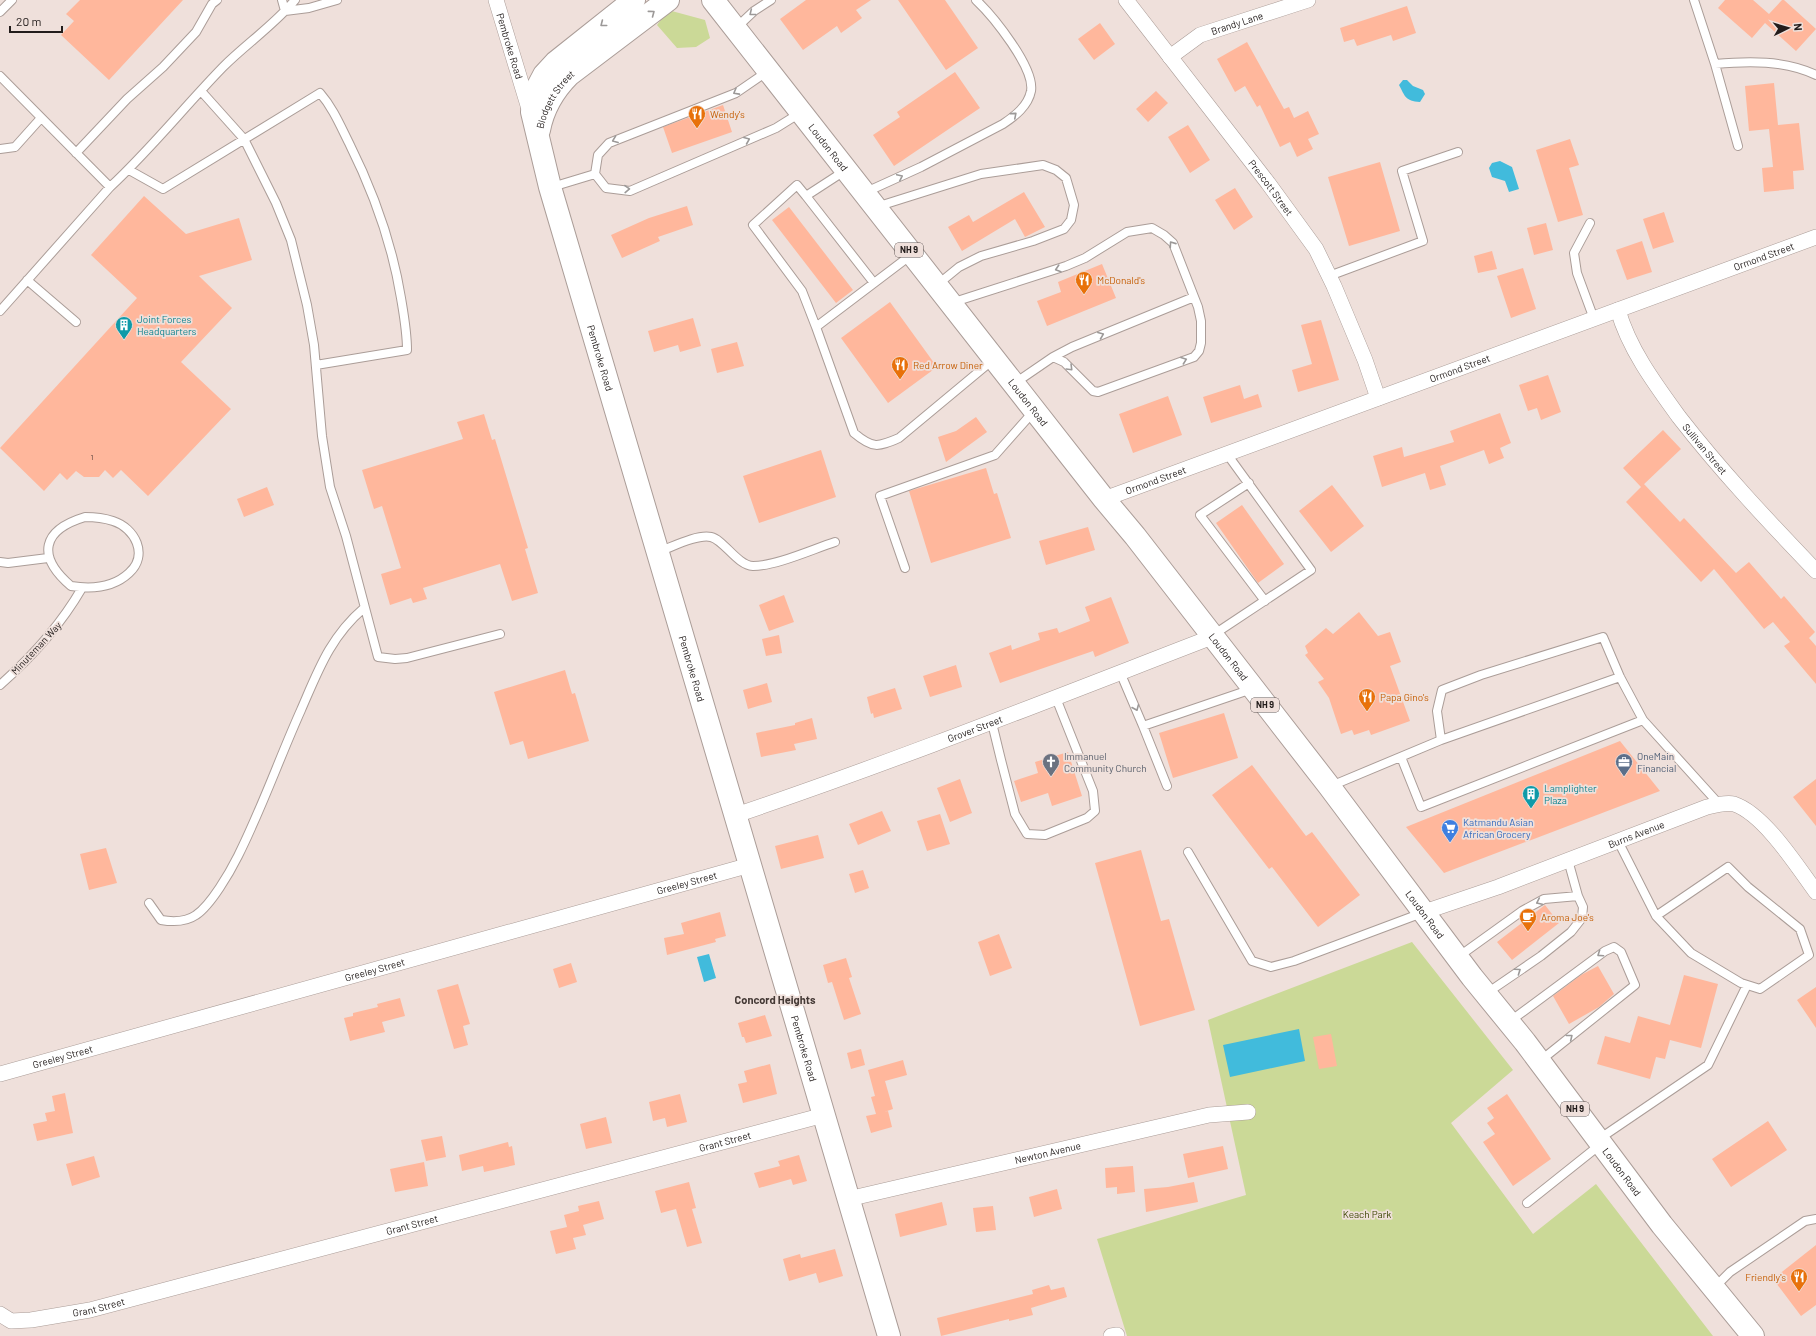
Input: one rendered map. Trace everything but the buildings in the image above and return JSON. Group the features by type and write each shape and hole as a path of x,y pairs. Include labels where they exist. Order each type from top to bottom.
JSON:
{"main road":[{"name":"Blodgett Street","path":"537,138 544,113 561,83 569,63 634,0"},
{"name":"Blodgett Street","path":"569,63 668,0"},
{"name":"Loudon Road","path":"713,0 994,359 1015,383 1104,499 1135,536 1252,689 1329,786 1662,1225 1753,1336"},
{"name":"Pembroke Road","path":"537,138 550,187 889,1336"}],"street":[{"name":"Pembroke Road","path":"496,0 537,138"},
{"name":"Prescott Street","path":"1126,0 1316,249 1366,360 1378,398"},
{"name":"Brandy Lane","path":"1170,57 1200,35 1308,0"},
{"name":"Ormond Street","path":"1104,499 1816,237"},
{"name":"Sullivan Street","path":"1618,310 1626,334 1658,389 1667,401 1708,454 1816,571"},
{"name":"Grover Street","path":"736,815 811,790 992,723 1212,637"},
{"name":"Burns Avenue","path":"1424,912 1464,899 1707,807 1719,804 1732,804 1746,809 1762,823 1816,892"},
{"name":"Greeley Street","path":"0,1074 750,865"},
{"name":"Newton Avenue","path":"848,1199 1210,1115 1248,1112"},
{"name":"Grant Street","path":"0,1314 10,1320 31,1320 90,1310 824,1115"}],"lane":[{"path":"0,12 12,0"},
{"path":"76,153 127,99 163,67 196,32 212,4 217,0"},
{"path":"282,0 285,11"},
{"path":"0,311 110,188 129,170 201,91 244,46 285,11 295,0"},
{"path":"285,11 309,8 336,0"},
{"path":"735,28 754,11 771,0"},
{"path":"870,200 921,167 1003,124 1016,115 1027,102 1031,91 1030,77 1022,58 984,8 976,0"},
{"path":"1694,0 1715,64 1738,146"},
{"path":"1715,64 1743,62 1778,64 1799,69 1816,76"},
{"path":"769,71 736,93 609,143 598,155 595,174 606,188 630,191 776,128 801,112"},
{"path":"0,76 110,188"},
{"path":"201,91 244,139 276,203 291,240 307,304 316,365 323,444 330,487 346,536 378,657 395,660 406,658 500,634"},
{"path":"129,170 163,189 320,93 330,104 368,182 385,228 398,277 407,334 407,350 316,365"},
{"path":"0,149 15,147 42,118"},
{"path":"1329,276 1423,240 1402,171 1458,152"},
{"path":"870,200 981,174 1043,165 1056,170 1066,178 1074,206 1072,220 1064,229 1033,241 981,256 959,267 937,285"},
{"path":"806,196 846,170"},
{"path":"550,187 595,174"},
{"path":"874,283 797,185 753,225 802,291 854,433 865,442 882,446 899,438 994,359"},
{"path":"1590,223 1574,253 1577,273 1594,319"},
{"path":"951,304 1066,266 1085,258 1127,232 1152,228 1164,235 1173,243 1198,307 1201,343 1194,357 1098,392 1094,392 1064,362 1053,357"},
{"path":"816,327 912,254"},
{"path":"27,280 76,322"},
{"path":"1015,383 1072,346 1194,297"},
{"path":"905,568 880,496 995,456 1035,410"},
{"path":"1212,637 1311,570 1227,454"},
{"path":"1249,483 1200,515 1266,601"},
{"path":"85,517 102,518 114,521 126,527 134,535 138,545 138,558 134,567 128,574 118,581 102,586 82,588 70,586 53,568 48,558 48,549 59,529 70,522 85,517"},
{"path":"658,552 699,537 712,537 740,560 752,566 772,563 835,542"},
{"path":"0,562 14,563 48,558"},
{"name":"Minuteman Way","path":"0,685 41,646 61,622 82,588"},
{"path":"149,903 161,920 175,922 196,915 216,894 232,868 254,825 284,749 324,657 348,622 364,608"},
{"path":"1441,740 1437,711 1442,690 1481,675 1604,636 1620,677 1642,720 1719,804"},
{"path":"1120,672 1167,786"},
{"path":"1329,786 1441,740 1620,677"},
{"path":"1143,726 1252,689"},
{"path":"992,723 1016,814 1027,834 1045,835 1087,818 1095,811 1093,792 1056,698"},
{"path":"1401,757 1420,807 1642,720"},
{"path":"1618,841 1656,916 1691,953 1747,985 1760,989 1809,956 1800,929 1748,887 1728,867 1656,916"},
{"path":"1188,852 1252,961 1271,967 1294,961 1424,912"},
{"path":"1486,993 1571,932 1582,918 1583,907 1578,896 1568,860"},
{"path":"1458,957 1522,911 1544,899 1578,896"},
{"path":"1509,1022 1604,951 1614,947 1621,952 1635,985 1539,1061"},
{"path":"1527,1203 1600,1142 1708,1065 1747,985"},
{"path":"1714,1289 1730,1272 1805,1221 1816,1219"}],"green space":[{"path":"668,10 705,20 710,38 696,47 677,48 657,25"},
{"name":"Keach Park","path":"1412,942 1513,1070 1451,1123 1533,1234 1596,1184 1713,1336 1127,1336 1097,1239 1246,1195 1208,1020"}],"water":[{"path":"1403,80 1407,80 1413,86 1423,90 1425,94 1420,102 1408,99 1404,95 1399,85"},
{"path":"1500,161 1512,167 1519,189 1509,192 1505,181 1492,177 1489,168 1492,163"},
{"path":"709,954 716,978 704,982 697,957"},
{"path":"1299,1029 1305,1061 1230,1077 1223,1045"}],"place":[{"name":"Wendy's","path":"697,129"},
{"name":"McDonald's","path":"1084,295"},
{"name":"Joint Forces Headquarters","path":"124,340"},
{"name":"Red Arrow Diner","path":"900,380"},
{"name":"Papa Gino's","path":"1367,712"},
{"name":"Immanuel Community Church","path":"1051,777"},
{"name":"OneMain Financial","path":"1624,777"},
{"name":"Lamplighter Plaza","path":"1531,809"},
{"name":"Katmandu Asian African Grocery","path":"1450,843"},
{"name":"Aroma Joe's","path":"1528,932"},
{"name":"Friendly's","path":"1799,1292"}],"district":[{"name":"Concord Heights","path":"775,1000"}]}
